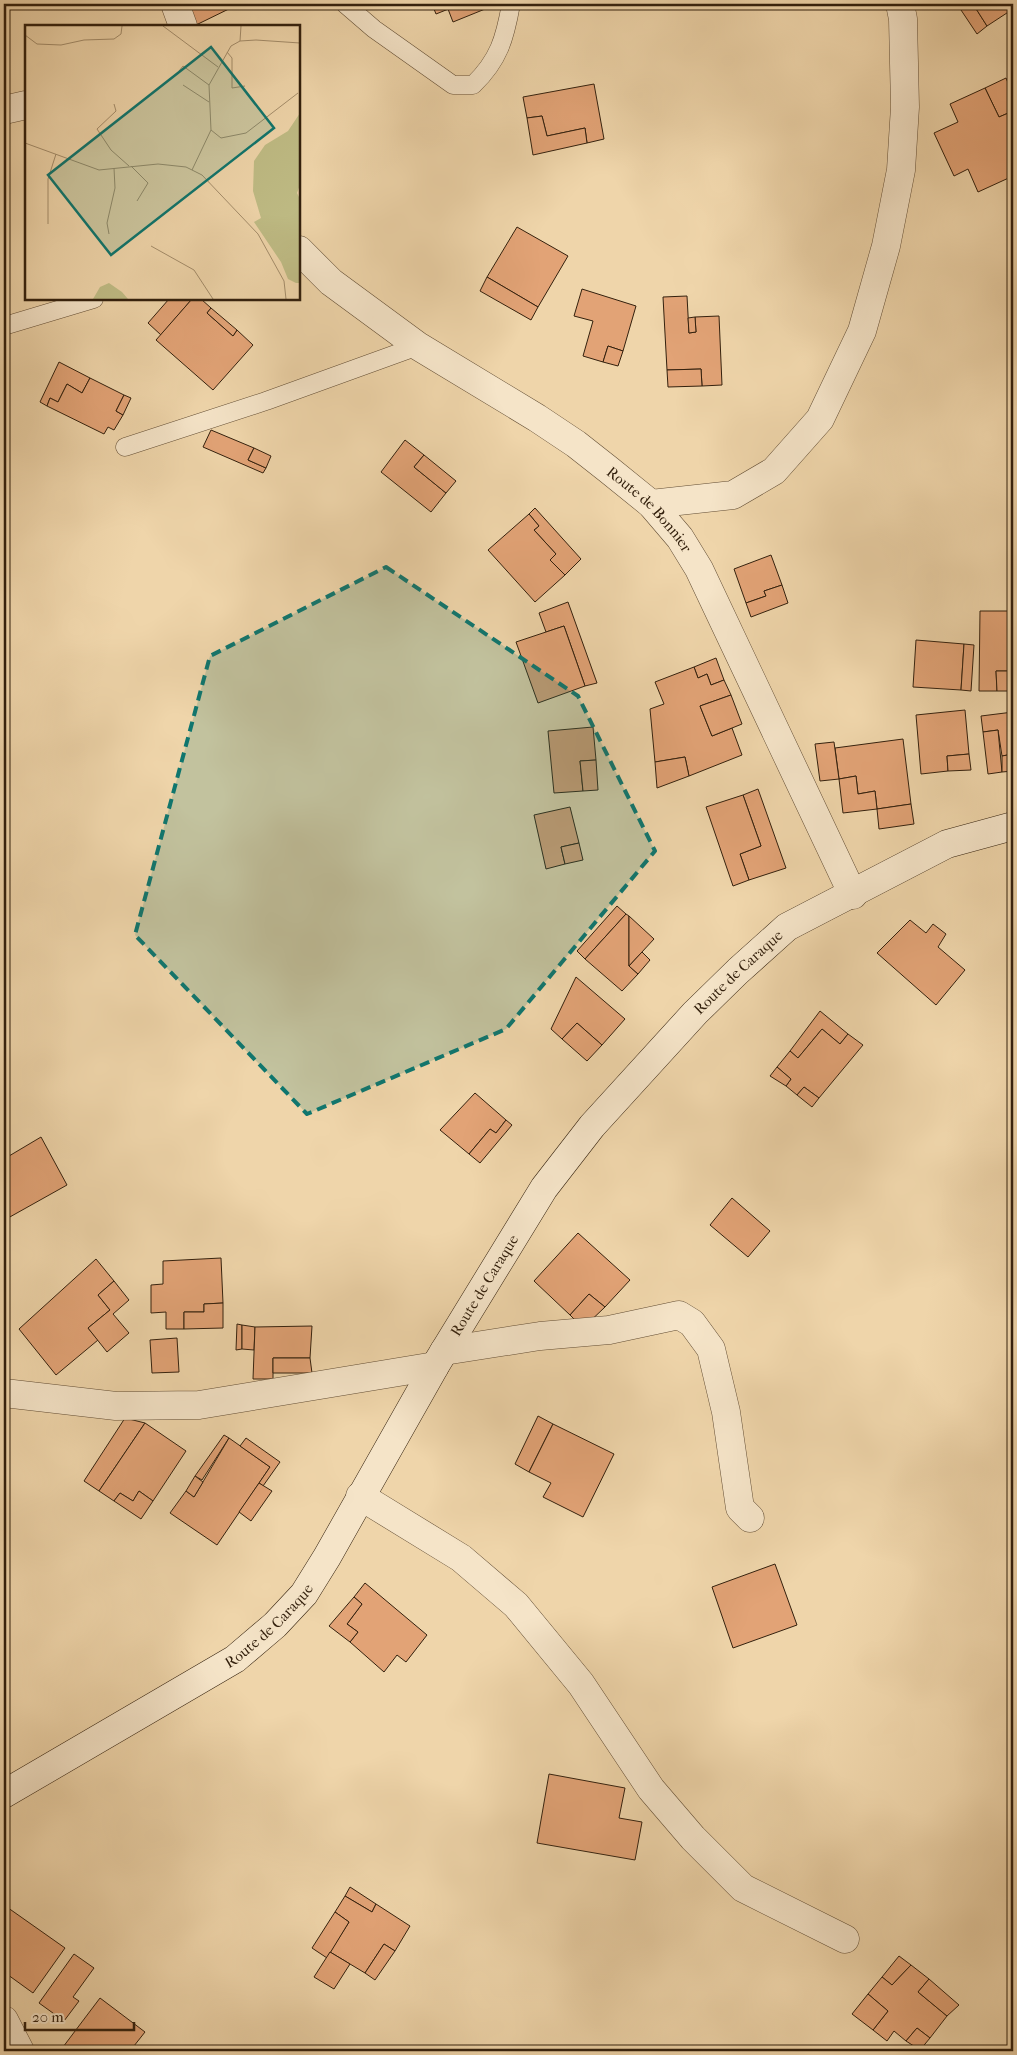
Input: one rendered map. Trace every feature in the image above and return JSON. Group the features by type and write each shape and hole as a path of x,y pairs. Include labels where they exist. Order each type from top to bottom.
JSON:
{"street":[{"path":"175,4 183,25"},
{"path":"651,504 733,494 774,471 820,419 862,330 886,246 901,170 905,107 903,19 900,4"},
{"path":"4,110 25,105"},
{"name":"Route de Bonnier","path":"300,251 331,282 418,346 576,444 651,504 680,538 699,569 853,895"},
{"name":"Route de Caraque","path":"4,1794 235,1659 275,1625 304,1594 327,1557 439,1359 544,1188 592,1126 695,1013 738,971 787,928 947,844 1013,826"},
{"path":"4,1393 116,1406 199,1405 439,1359 540,1336 609,1330 679,1315 692,1323 711,1349 726,1412 740,1508 750,1518"},
{"path":"360,1496 462,1558 516,1605 581,1684 651,1789 693,1838 743,1888 845,1939"},
{"path":"4,2020 20,2051"}],"lane":[{"path":"345,4 374,30 453,84 473,84 489,69 505,38 511,4"},
{"path":"4,326 91,300"},
{"path":"125,447 266,401 418,346"}],"highlighted area":[{"path":"386,567 578,696 655,851 506,1029 307,1114 135,935 210,656"}],"building":[{"path":"189,4 239,4 196,25"},
{"path":"432,4 461,4 436,14"},
{"path":"461,4 489,4 490,7 453,22 448,9"},
{"path":"973,4 987,26 977,34 961,10"},
{"path":"973,4 1013,4 1013,9 987,26"},
{"path":"1006,78 1013,95 1013,111 999,117 985,88"},
{"path":"594,84 604,139 587,143 585,128 547,136 542,116 527,118 523,97"},
{"path":"985,88 999,117 1013,111 1013,176 978,192 968,169 954,176 934,133 958,122 950,104"},
{"path":"542,116 547,136 585,128 587,143 533,155 527,118"},
{"path":"517,227 568,256 538,307 487,277"},
{"path":"487,277 538,307 531,320 480,291"},
{"path":"582,289 636,306 623,351 608,346 603,362 583,356 593,321 574,316"},
{"path":"687,296 689,333 696,332 695,317 719,316 722,385 702,386 701,369 667,370 663,297"},
{"path":"168,300 191,300 161,335 148,323"},
{"path":"191,300 202,300 211,308 207,313 233,336 237,330 253,345 213,390 156,340"},
{"path":"211,308 237,330 233,336 207,313"},
{"path":"695,317 696,332 689,333 688,318"},
{"path":"608,346 623,351 618,366 603,362"},
{"path":"59,362 90,378 82,393 67,384 58,402 50,398 47,406 40,402"},
{"path":"701,369 702,386 668,387 667,370"},
{"path":"90,378 124,395 116,411 123,415 114,430 108,427 104,434 47,406 50,398 58,402 67,384 82,393"},
{"path":"124,395 131,398 123,415 116,411"},
{"path":"211,430 254,448 248,460 266,468 263,473 203,447"},
{"path":"405,440 424,455 414,467 446,493 431,512 381,472"},
{"path":"254,448 271,456 266,468 248,460"},
{"path":"424,455 456,481 446,493 414,467"},
{"path":"535,508 581,559 565,575 550,560 556,554 534,530 539,526 529,514"},
{"path":"529,514 539,526 534,530 556,554 550,560 565,575 535,602 488,550"},
{"path":"771,555 782,585 764,591 766,596 746,603 734,569"},
{"path":"782,585 788,603 751,617 746,603 766,596 764,591"},
{"path":"568,602 597,683 585,686 564,626 546,632 539,613"},
{"path":"980,611 1013,611 1013,671 996,671 997,691 979,691"},
{"path":"564,626 585,686 538,703 516,642"},
{"path":"916,640 964,644 961,690 913,687"},
{"path":"964,644 974,645 971,691 961,690"},
{"path":"716,658 724,680 711,685 707,674 698,678 694,667"},
{"path":"694,667 698,678 707,674 711,685 724,680 731,695 700,706 712,736 732,728 742,755 689,776 685,757 655,762 650,709 664,704 655,682"},
{"path":"996,671 1013,671 1013,691 997,691"},
{"path":"731,695 742,724 712,736 700,706"},
{"path":"965,710 969,754 947,756 948,771 921,774 916,715"},
{"path":"1013,712 1013,754 1002,756 998,730 983,732 981,716"},
{"path":"593,727 596,760 580,761 583,791 554,793 548,731"},
{"path":"998,730 1002,772 988,774 983,732"},
{"path":"903,739 911,804 877,809 875,791 858,794 856,776 839,779 835,748"},
{"path":"834,742 839,779 820,781 815,744"},
{"path":"969,754 971,770 948,771 947,756"},
{"path":"1013,754 1013,771 1002,772 1002,756"},
{"path":"685,757 689,776 657,788 655,762"},
{"path":"596,760 598,790 583,791 580,761"},
{"path":"856,776 858,794 875,791 877,809 843,813 839,779"},
{"path":"758,789 786,868 749,880 740,854 761,846 743,795"},
{"path":"743,795 761,846 740,854 749,880 733,886 706,807"},
{"path":"911,804 914,824 879,829 877,809"},
{"path":"570,807 579,843 561,847 565,864 546,869 534,815"},
{"path":"579,843 583,860 565,864 561,847"},
{"path":"617,906 626,914 585,959 577,951"},
{"path":"626,914 629,916 629,966 638,974 622,991 585,959"},
{"path":"629,916 654,939 629,966"},
{"path":"910,920 926,933 933,924 946,934 938,947 965,970 936,1005 877,953"},
{"path":"642,952 650,960 638,974 629,966"},
{"path":"576,977 625,1019 602,1045 577,1023 562,1039 551,1029"},
{"path":"820,1011 848,1034 840,1044 822,1029 798,1058 790,1051"},
{"path":"577,1023 602,1045 587,1061 562,1039"},
{"path":"822,1029 840,1044 848,1034 863,1045 819,1098 804,1087 797,1095 786,1086 791,1079 777,1067 790,1051 798,1058"},
{"path":"777,1067 791,1079 786,1086 770,1076"},
{"path":"804,1087 819,1098 812,1107 797,1095"},
{"path":"475,1093 506,1120 496,1133 490,1129 469,1154 440,1130"},
{"path":"506,1120 512,1125 480,1163 469,1154 490,1129 496,1133"},
{"path":"41,1137 67,1185 8,1218 4,1211 4,1159"},
{"path":"732,1198 770,1231 748,1257 710,1225"},
{"path":"578,1233 630,1280 605,1307 589,1294 570,1315 534,1281"},
{"path":"221,1258 223,1303 204,1304 204,1312 184,1312 184,1329 166,1329 166,1312 151,1313 151,1285 163,1284 163,1261"},
{"path":"96,1259 114,1281 98,1295 110,1310 88,1328 98,1340 56,1375 19,1329"},
{"path":"114,1281 129,1300 113,1314 129,1333 107,1352 88,1328 110,1310 98,1295"},
{"path":"589,1294 605,1307 583,1328 570,1315"},
{"path":"223,1303 223,1328 184,1329 184,1312 204,1312 204,1304"},
{"path":"237,1324 242,1325 242,1349 236,1350"},
{"path":"242,1325 255,1327 254,1350 242,1349"},
{"path":"312,1326 310,1358 273,1358 273,1379 253,1379 255,1327"},
{"path":"177,1338 179,1372 152,1373 150,1340"},
{"path":"273,1358 310,1358 312,1373 273,1373"},
{"path":"538,1416 553,1424 529,1472 515,1464"},
{"path":"125,1418 145,1423 99,1491 84,1481"},
{"path":"145,1423 186,1451 153,1501 139,1491 133,1501 120,1493 114,1501 99,1491"},
{"path":"553,1424 614,1454 583,1517 543,1497 551,1483 529,1472"},
{"path":"224,1435 229,1438 202,1480 195,1476"},
{"path":"229,1438 270,1467 217,1545 170,1513 186,1491 194,1497"},
{"path":"246,1438 280,1462 263,1486 259,1483 270,1467 240,1446"},
{"path":"195,1476 203,1482 194,1497 186,1491"},
{"path":"259,1483 272,1491 251,1521 239,1512"},
{"path":"139,1491 153,1501 141,1519 114,1501 120,1493 133,1501"},
{"path":"775,1564 797,1625 733,1648 712,1587"},
{"path":"365,1583 427,1635 406,1662 397,1655 384,1672 350,1642 358,1632 347,1624 362,1604 354,1597"},
{"path":"354,1597 362,1604 347,1624 358,1632 350,1642 329,1626"},
{"path":"549,1774 625,1788 619,1818 642,1822 635,1860 537,1843"},
{"path":"350,1887 376,1904 372,1912 345,1896"},
{"path":"345,1896 372,1912 376,1904 410,1926 395,1951 384,1944 365,1973 330,1952 349,1922 335,1912"},
{"path":"4,1905 65,1948 33,1993 4,1972"},
{"path":"335,1912 349,1922 327,1958 312,1948"},
{"path":"384,1944 395,1951 375,1980 365,1973"},
{"path":"330,1952 350,1964 334,1989 314,1977"},
{"path":"74,1954 94,1968 73,1997 79,2001 64,2021 39,2003"},
{"path":"899,1956 911,1965 892,1985 882,1977"},
{"path":"911,1965 929,1979 918,1992 947,2016 930,2038 917,2028 906,2041 894,2031 887,2041 873,2030 888,2011 868,1994 882,1977 892,1985"},
{"path":"929,1979 959,2005 947,2016 918,1992"},
{"path":"868,1994 888,2011 873,2030 852,2014"},
{"path":"100,1998 145,2032 130,2051 60,2051"},
{"path":"917,2028 930,2038 920,2050 906,2041"}]}
